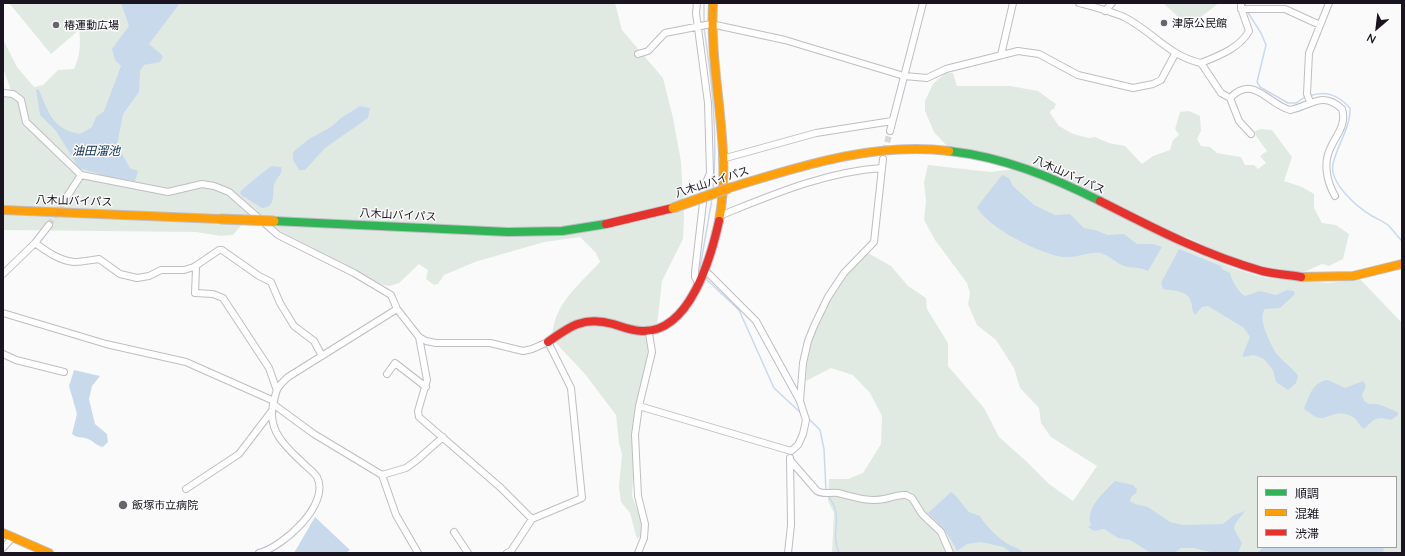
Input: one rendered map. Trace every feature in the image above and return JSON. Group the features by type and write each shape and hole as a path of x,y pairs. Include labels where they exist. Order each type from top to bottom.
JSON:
{"main road":[{"path":"548,342 582,322 592,321 650,333 674,318 687,303 706,271 719,216 723,179 719,96 711,24 713,3"},
{"name":"八木山バイパス","path":"3,210 508,232 562,231 612,223 673,208 729,188 828,158 865,151 900,148 960,152 1021,166 1056,180 1187,245 1224,260 1256,270 1294,277 1325,278 1349,277 1386,270 1402,264"},
{"path":"3,533 49,553"}],"street":[{"path":"697,3 697,27 708,103 710,173 705,185 694,272 699,284"},
{"path":"890,131 923,3"},
{"path":"1001,55 1013,3"},
{"path":"1079,3 1123,17 1148,32 1175,54 1201,63 1222,93 1230,98 1239,121 1250,134"},
{"path":"1105,11 1112,3"},
{"path":"1310,102 1307,94 1309,53 1329,3"},
{"path":"1201,63 1220,55 1244,39 1249,31 1244,7 1285,9 1320,24"},
{"path":"638,54 648,51 665,33 711,24 785,40 904,76 927,78 946,69 1018,51 1039,54 1078,75 1134,88 1153,84 1161,80 1175,54"},
{"path":"1230,98 1237,90 1245,88 1253,89 1290,110 1298,109 1310,102 1320,100 1333,101 1342,109 1344,115 1343,123 1329,150 1326,162 1326,172 1335,196"},
{"path":"3,91 13,94 20,100 26,122 81,175 168,192 202,184 214,186 229,192 278,235 354,273 391,295 397,308 419,337 426,341 436,343 490,343 523,351 548,342 571,388 582,498 532,519 510,552"},
{"path":"722,159 816,133 892,120"},
{"path":"800,401 803,363 808,341 814,326 828,297 844,273 874,242 883,159"},
{"path":"719,216 787,188 859,169 882,168"},
{"path":"68,195 81,175"},
{"path":"3,274 35,242 49,225"},
{"path":"35,242 50,254 67,261 100,260 120,274 137,278 149,276 161,270 184,270 195,266 219,250 222,250 259,276 271,282 280,303 294,326 314,341 322,356"},
{"path":"186,489 239,454 271,412 276,388 269,368 223,298 213,294 195,293 195,266"},
{"path":"706,271 756,321 800,401 806,420 803,434 798,445 790,451"},
{"path":"276,388 288,377 397,308"},
{"path":"3,313 106,344 186,362 273,403 314,434 382,475 396,515 418,553"},
{"path":"638,553 644,538 645,524 638,496 636,479 635,435 639,406 652,352 650,333"},
{"path":"419,337 426,365 426,387 418,411 419,417 501,488 532,519"},
{"path":"3,354 16,360 64,372"},
{"path":"386,374 395,363 426,387"},
{"path":"639,406 790,451"},
{"path":"260,553 267,551 288,538 302,523 318,494 319,486 316,476 283,444 276,433 271,412"},
{"path":"382,475 406,468 418,460 443,437"},
{"path":"788,553 791,525 790,451"},
{"path":"790,460 817,491 822,494 838,493 854,499 866,500 884,499 906,494 912,498 922,514 941,532 950,553"},
{"path":"454,532 468,553"},
{"path":"3,548 13,537"}],"shaded area":[{"path":"9,3 615,3 622,30 663,78 673,118 681,162 684,217 683,239 662,281 657,326 653,332 637,405 632,496 643,524 642,535 637,539 630,513 621,502 619,487 622,454 619,443 616,415 585,374 552,339 553,327 557,316 568,296 600,262 596,253 580,237 544,242 475,262 444,275 438,284 434,285 426,279 428,270 419,264 399,283 390,286 383,285 283,233 274,227 267,217 251,214 233,235 221,236 196,232 3,230 3,97 13,96 3,68 3,39 17,67 34,87 43,85 58,70 74,69 78,59 80,45 79,30 51,54"},
{"path":"1163,3 1219,3 1192,24 1186,24"},
{"path":"945,73 953,73 957,86 1010,86 1038,91 1056,104 1050,113 1059,126 1073,134 1089,138 1095,137 1109,143 1125,146 1142,164 1153,156 1170,150 1173,140 1179,135 1175,129 1180,112 1189,111 1200,116 1201,131 1197,139 1201,146 1210,147 1217,153 1241,157 1245,165 1254,165 1258,169 1266,163 1260,156 1267,151 1256,136 1255,131 1261,129 1272,130 1292,157 1284,181 1302,187 1314,194 1314,208 1322,223 1336,225 1349,234 1343,259 1329,266 1322,264 1302,273 1286,272 1225,256 1189,238 1177,235 1096,194 947,146 934,132 925,111 925,101 933,84"},
{"path":"928,165 991,172 1015,169 1062,187 1193,252 1230,267 1261,277 1328,283 1360,279 1402,323 1402,553 832,553 834,513 828,501 829,479 848,479 863,473 881,444 882,416 870,393 853,375 831,368 806,381 807,363 816,328 824,311 844,280 868,253 891,266 908,286 926,298 927,309 948,343 948,366 984,408 999,437 1049,484 1073,501 1097,466 1051,437 1041,423 1039,408 1020,388 1014,368 996,340 977,325 968,304 970,293 967,283 935,240 924,220 926,201 924,182"}],"water":[{"name":"油田溜池","path":"121,3 180,3 149,44 163,56 160,62 144,65 140,71 139,92 123,114 117,145 130,168 138,171 135,181 109,177 79,168 56,131 40,115 36,89 39,90 49,113 58,124 71,132 80,134 92,127 96,117 104,111 121,66 115,60 112,49 129,26"},
{"path":"360,106 370,108 368,118 325,148 305,170 299,170 293,160 293,152 309,139 331,127 341,118"},
{"path":"272,166 281,167 281,171 275,182 272,202 267,207 262,208 241,195 240,192"},
{"path":"1002,175 1009,178 1013,186 1034,205 1055,215 1070,214 1084,228 1108,235 1124,234 1137,244 1154,244 1162,247 1148,271 1124,266 1100,253 1092,253 1074,257 1057,256 1017,240 992,223 977,207"},
{"path":"1179,249 1221,266 1222,269 1230,273 1236,286 1245,296 1260,291 1276,295 1287,290 1294,291 1295,294 1280,308 1265,309 1262,318 1265,331 1276,353 1298,376 1296,383 1288,390 1276,382 1273,370 1264,359 1254,355 1243,357 1250,337 1244,328 1208,306 1202,307 1195,315 1187,295 1180,292 1163,289 1161,283"},
{"path":"74,370 100,376 92,386 89,399 95,424 107,434 108,442 103,447 88,439 72,434 77,414 69,386"},
{"path":"1328,380 1345,388 1363,381 1366,386 1362,395 1364,401 1369,404 1378,404 1398,412 1398,415 1391,420 1381,418 1375,419 1364,429 1355,419 1346,414 1339,413 1321,418 1315,416 1304,409 1315,386"},
{"path":"1115,481 1133,485 1137,489 1130,501 1135,504 1148,507 1170,522 1183,525 1223,524 1234,515 1245,511 1235,524 1234,529 1242,543 1238,553 1215,553 1193,548 1181,548 1174,553 1151,553 1130,540 1118,538 1104,529 1094,531 1088,527 1091,525 1090,519 1093,507 1101,495"},
{"path":"951,492 969,512 980,516 986,524 1006,543 1019,549 1023,553 1011,553 1004,547 980,542 967,544 957,551 945,531 928,513"},
{"path":"315,517 350,550 346,553 294,553"},
{"path":"1262,548 1384,548 1383,553 1258,553"}],"waterway":[{"path":"704,3 704,24"},
{"path":"1245,3 1246,8"},
{"path":"1247,11 1261,33 1266,45 1257,82 1260,87 1288,103 1296,103 1305,97"},
{"path":"704,28 713,108 715,148 713,189"},
{"path":"1309,96 1315,94 1331,95 1341,100 1350,108 1350,115 1346,129 1333,164 1335,179 1345,194 1352,201 1366,212 1388,225 1402,241"},
{"path":"701,271 700,268 712,199"},
{"path":"705,278 739,310 774,388 802,414"},
{"path":"807,417 820,430 824,449 826,491"},
{"path":"827,495 833,503 837,517 836,545 839,553"}],"tunnel":[{"path":"885,151 890,131"},
{"path":"49,225 68,195"}],"traffic: fast":[{"path":"949,151 989,158 1027,169 1100,201"},
{"path":"274,221 508,232 562,231 606,224"}],"traffic: slow":[{"path":"713,3 714,58 722,139 723,166 723,194 719,221"},
{"path":"729,188 810,164 865,153 921,149 949,151"},
{"path":"673,208 729,188"},
{"path":"3,210 220,219"},
{"path":"220,219 274,221"},
{"path":"1301,277 1353,276 1402,264"},
{"path":"3,533 49,553"}],"traffic: jam":[{"path":"1100,201 1160,231 1241,265 1262,271 1301,277"},
{"path":"606,224 673,208"},
{"path":"548,342 563,331 585,322 603,322 631,330 642,331 659,328 673,320 685,307 696,290 704,272 719,221"}],"place":[{"name":"津原公民館","path":"1164,23"},
{"name":"椿運動広場","path":"56,25"},
{"name":"飯塚市立病院","path":"123,505"}]}
